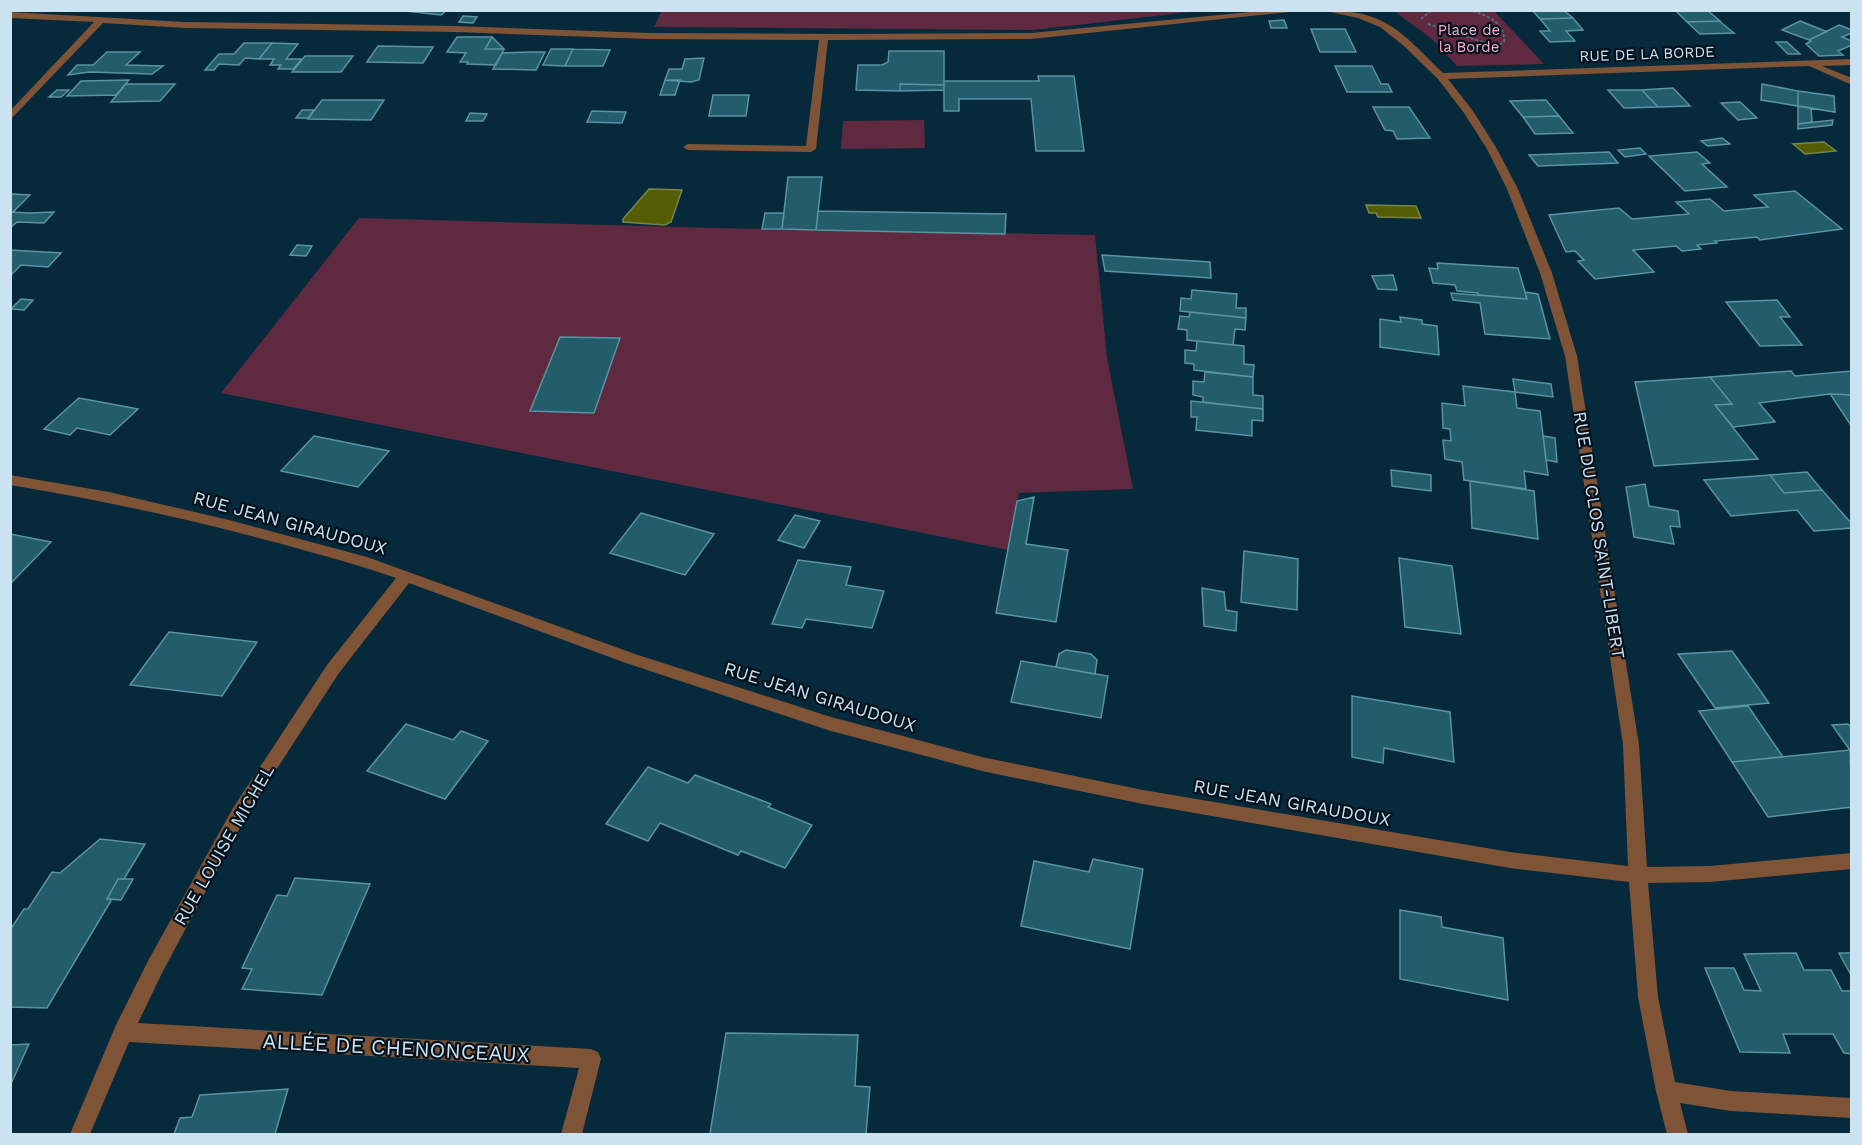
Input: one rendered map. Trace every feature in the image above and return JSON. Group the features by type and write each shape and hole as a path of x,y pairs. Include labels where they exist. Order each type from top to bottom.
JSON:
{"street":[{"path":"10,15 99,22 649,36 1031,36 1305,10"},
{"name":"RUE DU CLOS SAINT-LIBERT","path":"1325,10 1378,22 1394,32 1443,76 1499,160 1531,234 1563,324 1572,356 1631,745 1648,997 1677,1134"},
{"path":"10,117 99,22"},
{"path":"688,147 811,149 824,36"},
{"name":"RUE DE LA BORDE","path":"1443,76 1851,62"},
{"path":"1809,64 1851,82"},
{"name":"RUE JEAN GIRAUDOUX","path":"10,480 109,497 229,525 367,562 629,658 831,724 982,764 1143,798 1533,863 1638,875 1710,874 1851,861"},
{"name":"RUE LOUISE MICHEL","path":"80,1134 123,1032 156,965 239,813 333,669 405,577"},
{"name":"ALLÉE DE CHENONCEAUX","path":"123,1032 591,1059 572,1134"},
{"path":"1666,1090 1731,1101 1851,1108"}],"path":[{"path":"1468,10 1498,22"},
{"path":"1419,21 1485,42 1553,73"}],"green space":[{"path":"662,10 1198,11 1033,30 654,27"},
{"name":"Place de la Borde","path":"1394,11 1494,11 1544,64 1457,66 1432,39"},
{"path":"924,120 925,148 841,149 843,121"},
{"path":"359,218 1095,235 1107,358 1133,489 1019,493 1008,550 221,393"}],"shaded area":[{"path":"1824,142 1836,151 1805,154 1793,144"},
{"path":"649,189 682,190 671,222 665,225 623,222 623,219"},
{"path":"1366,205 1416,206 1421,218 1378,217 1376,213 1369,213"}],"building":[{"path":"397,10 447,10 441,15"},
{"path":"1532,10 1563,10 1573,18 1540,19"},
{"path":"1675,10 1707,10 1720,21 1687,22"},
{"path":"463,16 477,17 473,23 459,22"},
{"path":"1573,18 1583,30 1566,31 1575,41 1550,42 1540,31 1550,31 1540,19"},
{"path":"1284,20 1287,28 1271,28 1269,21"},
{"path":"1719,21 1734,33 1700,34 1687,22"},
{"path":"1800,21 1828,31 1809,40 1782,30"},
{"path":"1839,25 1852,30 1852,33 1842,37 1852,41 1852,45 1838,51 1843,55 1819,56 1806,44 1811,41 1809,40"},
{"path":"1311,29 1345,29 1356,52 1320,52"},
{"path":"457,37 492,37 485,49 504,49 496,65 467,64 468,62 460,62 466,53 447,52"},
{"path":"492,37 504,49 485,49"},
{"path":"1776,42 1787,42 1800,54 1788,54"},
{"path":"244,43 272,43 259,59 245,58 239,65 219,64 214,70 205,70 219,54 234,54"},
{"path":"272,43 298,44 286,59 302,59 293,69 278,69 281,65 270,65 274,59 259,59"},
{"path":"378,46 433,47 423,63 367,62"},
{"path":"551,49 573,49 565,66 543,65"},
{"path":"573,49 610,50 603,66 565,66"},
{"path":"889,51 944,51 944,85 900,84 900,91 856,90 858,65 882,65 888,62"},
{"path":"107,52 140,52 126,65 163,66 152,74 89,72 68,75 77,65 93,65"},
{"path":"545,52 536,70 493,69 502,53"},
{"path":"305,56 353,56 341,72 292,72"},
{"path":"704,58 699,80 691,82 665,80 669,69 682,69 685,59"},
{"path":"1335,66 1372,66 1381,84 1388,84 1392,92 1347,92"},
{"path":"1038,76 1074,76 1084,151 1036,151 1031,99 959,99 959,111 944,111 944,81 1039,81"},
{"path":"129,80 116,95 67,96 81,81"},
{"path":"665,80 680,80 675,95 660,95"},
{"path":"126,84 175,84 160,101 111,102"},
{"path":"900,84 944,85 944,90 900,91"},
{"path":"1762,84 1798,91 1798,106 1761,100"},
{"path":"1673,88 1690,106 1658,107 1642,90"},
{"path":"57,90 69,90 61,97 49,97"},
{"path":"1608,90 1642,90 1658,107 1624,108"},
{"path":"1798,91 1834,96 1835,112 1798,106"},
{"path":"713,95 749,95 746,116 709,116"},
{"path":"322,100 384,100 371,120 308,119"},
{"path":"1546,100 1559,116 1523,117 1510,101"},
{"path":"1740,102 1757,118 1738,120 1721,103"},
{"path":"1798,106 1811,108 1812,122 1798,124"},
{"path":"1373,107 1409,107 1430,138 1397,139 1393,131 1385,130"},
{"path":"302,110 314,110 308,118 296,118"},
{"path":"592,111 626,112 622,123 587,122"},
{"path":"470,113 487,114 483,121 466,121"},
{"path":"1559,116 1573,133 1535,134 1523,117"},
{"path":"1833,120 1832,125 1798,129 1798,124"},
{"path":"1722,138 1730,144 1708,146 1701,141"},
{"path":"1640,148 1646,154 1625,157 1618,150"},
{"path":"1609,152 1618,163 1538,166 1529,155"},
{"path":"1697,152 1710,163 1702,164 1727,187 1685,191 1649,156"},
{"path":"788,177 822,177 816,230 782,229"},
{"path":"1795,191 1842,229 1760,240 1757,237 1715,241 1717,243 1697,245 1701,249 1682,251 1676,246 1633,250 1654,272 1595,279 1578,261 1584,260 1575,251 1566,252 1549,215 1619,208 1632,219 1689,214 1676,202 1710,199 1724,211 1768,207 1754,195"},
{"path":"10,195 30,195 13,212 10,212"},
{"path":"818,211 1006,214 1005,234 816,230"},
{"path":"10,212 54,212 44,223 17,222 10,228"},
{"path":"765,213 784,213 782,229 762,229"},
{"path":"297,245 312,246 306,256 290,255"},
{"path":"10,250 61,253 48,267 21,265 10,276"},
{"path":"1102,255 1210,262 1211,278 1105,271"},
{"path":"1437,263 1518,268 1527,299 1479,295 1457,291 1455,285 1433,283 1429,268 1438,269"},
{"path":"1393,275 1397,290 1378,289 1372,276"},
{"path":"1192,290 1237,294 1236,308 1246,308 1246,318 1180,311 1181,298 1191,299"},
{"path":"1525,292 1538,294 1550,339 1485,334 1480,303 1453,300 1451,293 1527,299"},
{"path":"21,299 33,300 24,310 11,309"},
{"path":"1777,300 1790,317 1780,317 1802,345 1760,346 1726,302"},
{"path":"1190,312 1246,318 1245,330 1235,329 1233,345 1187,340 1187,330 1178,329 1180,316 1189,317"},
{"path":"1400,317 1422,320 1422,324 1437,326 1439,355 1380,347 1380,319 1401,322"},
{"path":"560,337 620,338 594,413 530,411"},
{"path":"1197,341 1244,346 1244,364 1254,365 1253,377 1194,370 1194,364 1185,363 1185,350 1196,351"},
{"path":"1791,371 1795,376 1852,371 1852,395 1830,394 1759,403 1775,422 1733,427 1715,405 1732,404 1710,377"},
{"path":"1205,372 1253,377 1253,395 1263,396 1263,409 1203,402 1203,397 1193,395 1193,381 1204,382"},
{"path":"1710,377 1732,404 1715,405 1758,459 1654,466 1635,382"},
{"path":"1513,379 1551,384 1553,397 1515,392"},
{"path":"1463,386 1515,392 1517,408 1540,411 1548,475 1524,471 1526,489 1464,480 1462,462 1445,459 1443,440 1451,441 1450,429 1443,428 1442,403 1465,406"},
{"path":"1831,395 1852,395 1852,427"},
{"path":"79,398 138,409 110,435 77,428 70,435 44,429"},
{"path":"1191,401 1263,409 1263,421 1252,420 1252,436 1196,430 1197,417 1191,417"},
{"path":"314,436 389,451 358,487 281,471"},
{"path":"1543,436 1555,438 1557,462 1546,460"},
{"path":"1391,470 1431,475 1431,491 1392,486"},
{"path":"1807,472 1822,490 1784,493 1770,475"},
{"path":"1770,475 1784,493 1822,490 1852,524 1852,528 1814,531 1797,510 1731,516 1704,480"},
{"path":"1470,481 1534,491 1538,539 1472,528"},
{"path":"1645,484 1649,506 1678,511 1680,527 1670,526 1674,544 1634,537 1626,487"},
{"path":"1034,497 1026,544 1068,550 1056,622 996,613 1017,501"},
{"path":"641,513 714,534 685,575 610,553"},
{"path":"795,515 820,521 804,548 778,540"},
{"path":"10,534 51,542 12,582 10,582"},
{"path":"1244,551 1298,559 1297,610 1241,602"},
{"path":"1399,558 1452,566 1461,634 1405,627"},
{"path":"798,560 851,567 846,585 884,591 872,628 806,619 802,628 772,624"},
{"path":"1202,588 1224,592 1226,610 1237,612 1236,631 1204,626"},
{"path":"169,632 257,642 222,696 130,685"},
{"path":"1066,650 1091,654 1097,660 1095,674 1056,667 1059,654"},
{"path":"1732,651 1769,703 1715,708 1678,654"},
{"path":"1021,661 1108,676 1101,718 1011,702"},
{"path":"1352,696 1450,712 1454,762 1384,748 1383,763 1352,757"},
{"path":"1748,706 1783,757 1732,762 1699,711"},
{"path":"406,724 453,740 461,731 488,741 445,799 367,771"},
{"path":"1848,724 1852,728 1852,753 1832,725"},
{"path":"1850,750 1852,807 1768,817 1732,762"},
{"path":"648,767 688,783 695,775 771,804 768,807 812,825 785,868 741,851 738,855 660,823 648,841 606,824"},
{"path":"100,839 145,844 124,879 118,879 107,899 112,899 47,1008 10,1007 10,930 24,909 28,909 52,872 60,873"},
{"path":"1093,859 1143,869 1130,949 1021,926 1034,861 1089,872"},
{"path":"295,878 370,884 322,995 242,989 252,969 242,968 277,895 287,896"},
{"path":"118,879 133,879 121,900 107,899"},
{"path":"1400,910 1441,917 1442,927 1503,938 1508,1000 1400,979"},
{"path":"1796,953 1804,970 1831,970 1842,991 1852,991 1852,1054 1844,1053 1833,1034 1783,1034 1790,1053 1740,1052 1705,968 1734,968 1744,990 1761,991 1744,954"},
{"path":"1839,953 1852,953 1852,977"},
{"path":"726,1033 858,1035 855,1086 870,1087 866,1134 710,1134"},
{"path":"29,1044 10,1086 10,1045"},
{"path":"288,1089 275,1134 174,1134 180,1118 192,1117 200,1095"}]}
